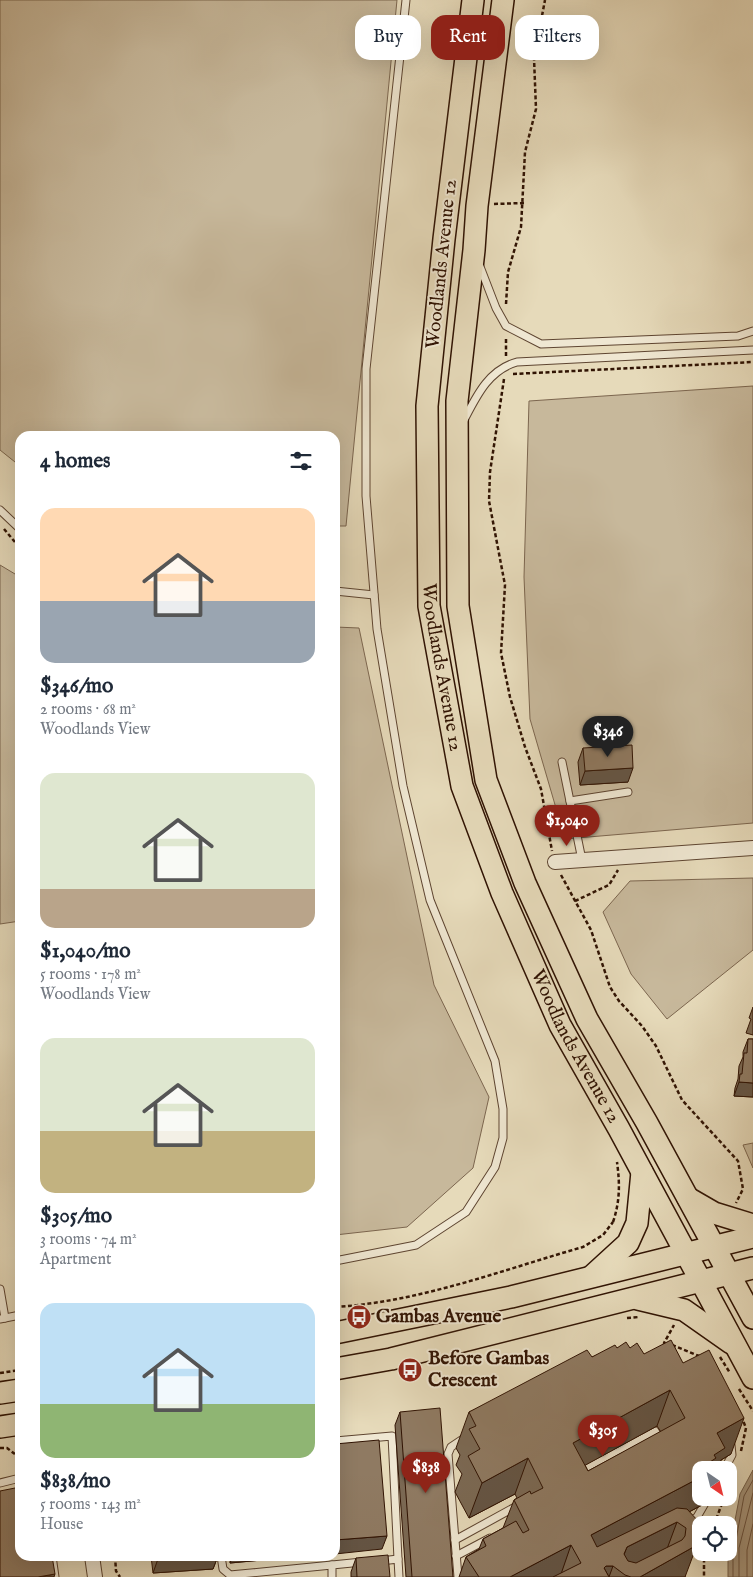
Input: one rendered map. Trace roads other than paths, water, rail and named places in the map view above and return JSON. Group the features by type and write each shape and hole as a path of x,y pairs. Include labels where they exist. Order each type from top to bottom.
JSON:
{"main road":[{"name":"Woodlands Avenue 12","path":"473,0 444,231 427,406 429,606 462,786 502,893 560,1025 700,1281 725,1348 742,1382"},
{"name":"Woodlands Avenue 12","path":"503,0 477,206 474,250 457,401 458,606 486,780 525,883 587,1019 753,1318"},
{"path":"444,231 477,206"},
{"path":"591,1277 628,1243 634,1232 638,1223 642,1172"},
{"path":"688,1198 714,1213 753,1224"},
{"path":"340,1332 492,1301 753,1237"},
{"path":"340,1368 391,1359 753,1268"},
{"path":"630,1298 684,1310 725,1348"},
{"path":"0,1393 15,1391"}],"street":[{"path":"555,862 753,848"},
{"path":"93,1561 95,1577"}],"lane":[{"path":"340,1259 416,1245 466,1212 495,1167 503,1138 503,1108 495,1061 430,900 423,871 402,776 377,629 374,595 366,496 366,369 406,0"},
{"path":"474,250 496,308 506,326 541,344 738,336 753,331"},
{"path":"457,434 482,387 506,366 529,360 753,350"},
{"path":"0,510 15,524"},
{"path":"340,592 374,595"},
{"path":"562,762 582,860"},
{"path":"570,801 628,792"},
{"path":"0,1289 3,1318"},
{"path":"568,1478 655,1431 663,1445 655,1450"},
{"path":"458,1577 448,1454 451,1447 476,1432"},
{"path":"729,1434 732,1455 729,1461"},
{"path":"340,1441 392,1436 399,1577"},
{"path":"0,1483 15,1479"},
{"path":"455,1540 525,1502"},
{"path":"682,1526 696,1517 703,1506"},
{"path":"456,1556 499,1533"},
{"path":"222,1561 223,1569 230,1574 398,1559"},
{"path":"53,1561 55,1577"},
{"path":"332,1565 332,1577"}],"water":[{"path":"753,1470 753,1577 728,1577 728,1561 737,1561 736,1516 740,1494"}],"place":[{"name":"Gambas Avenue","path":"359,1317"},
{"name":"Before Gambas Crescent","path":"410,1370"}]}
